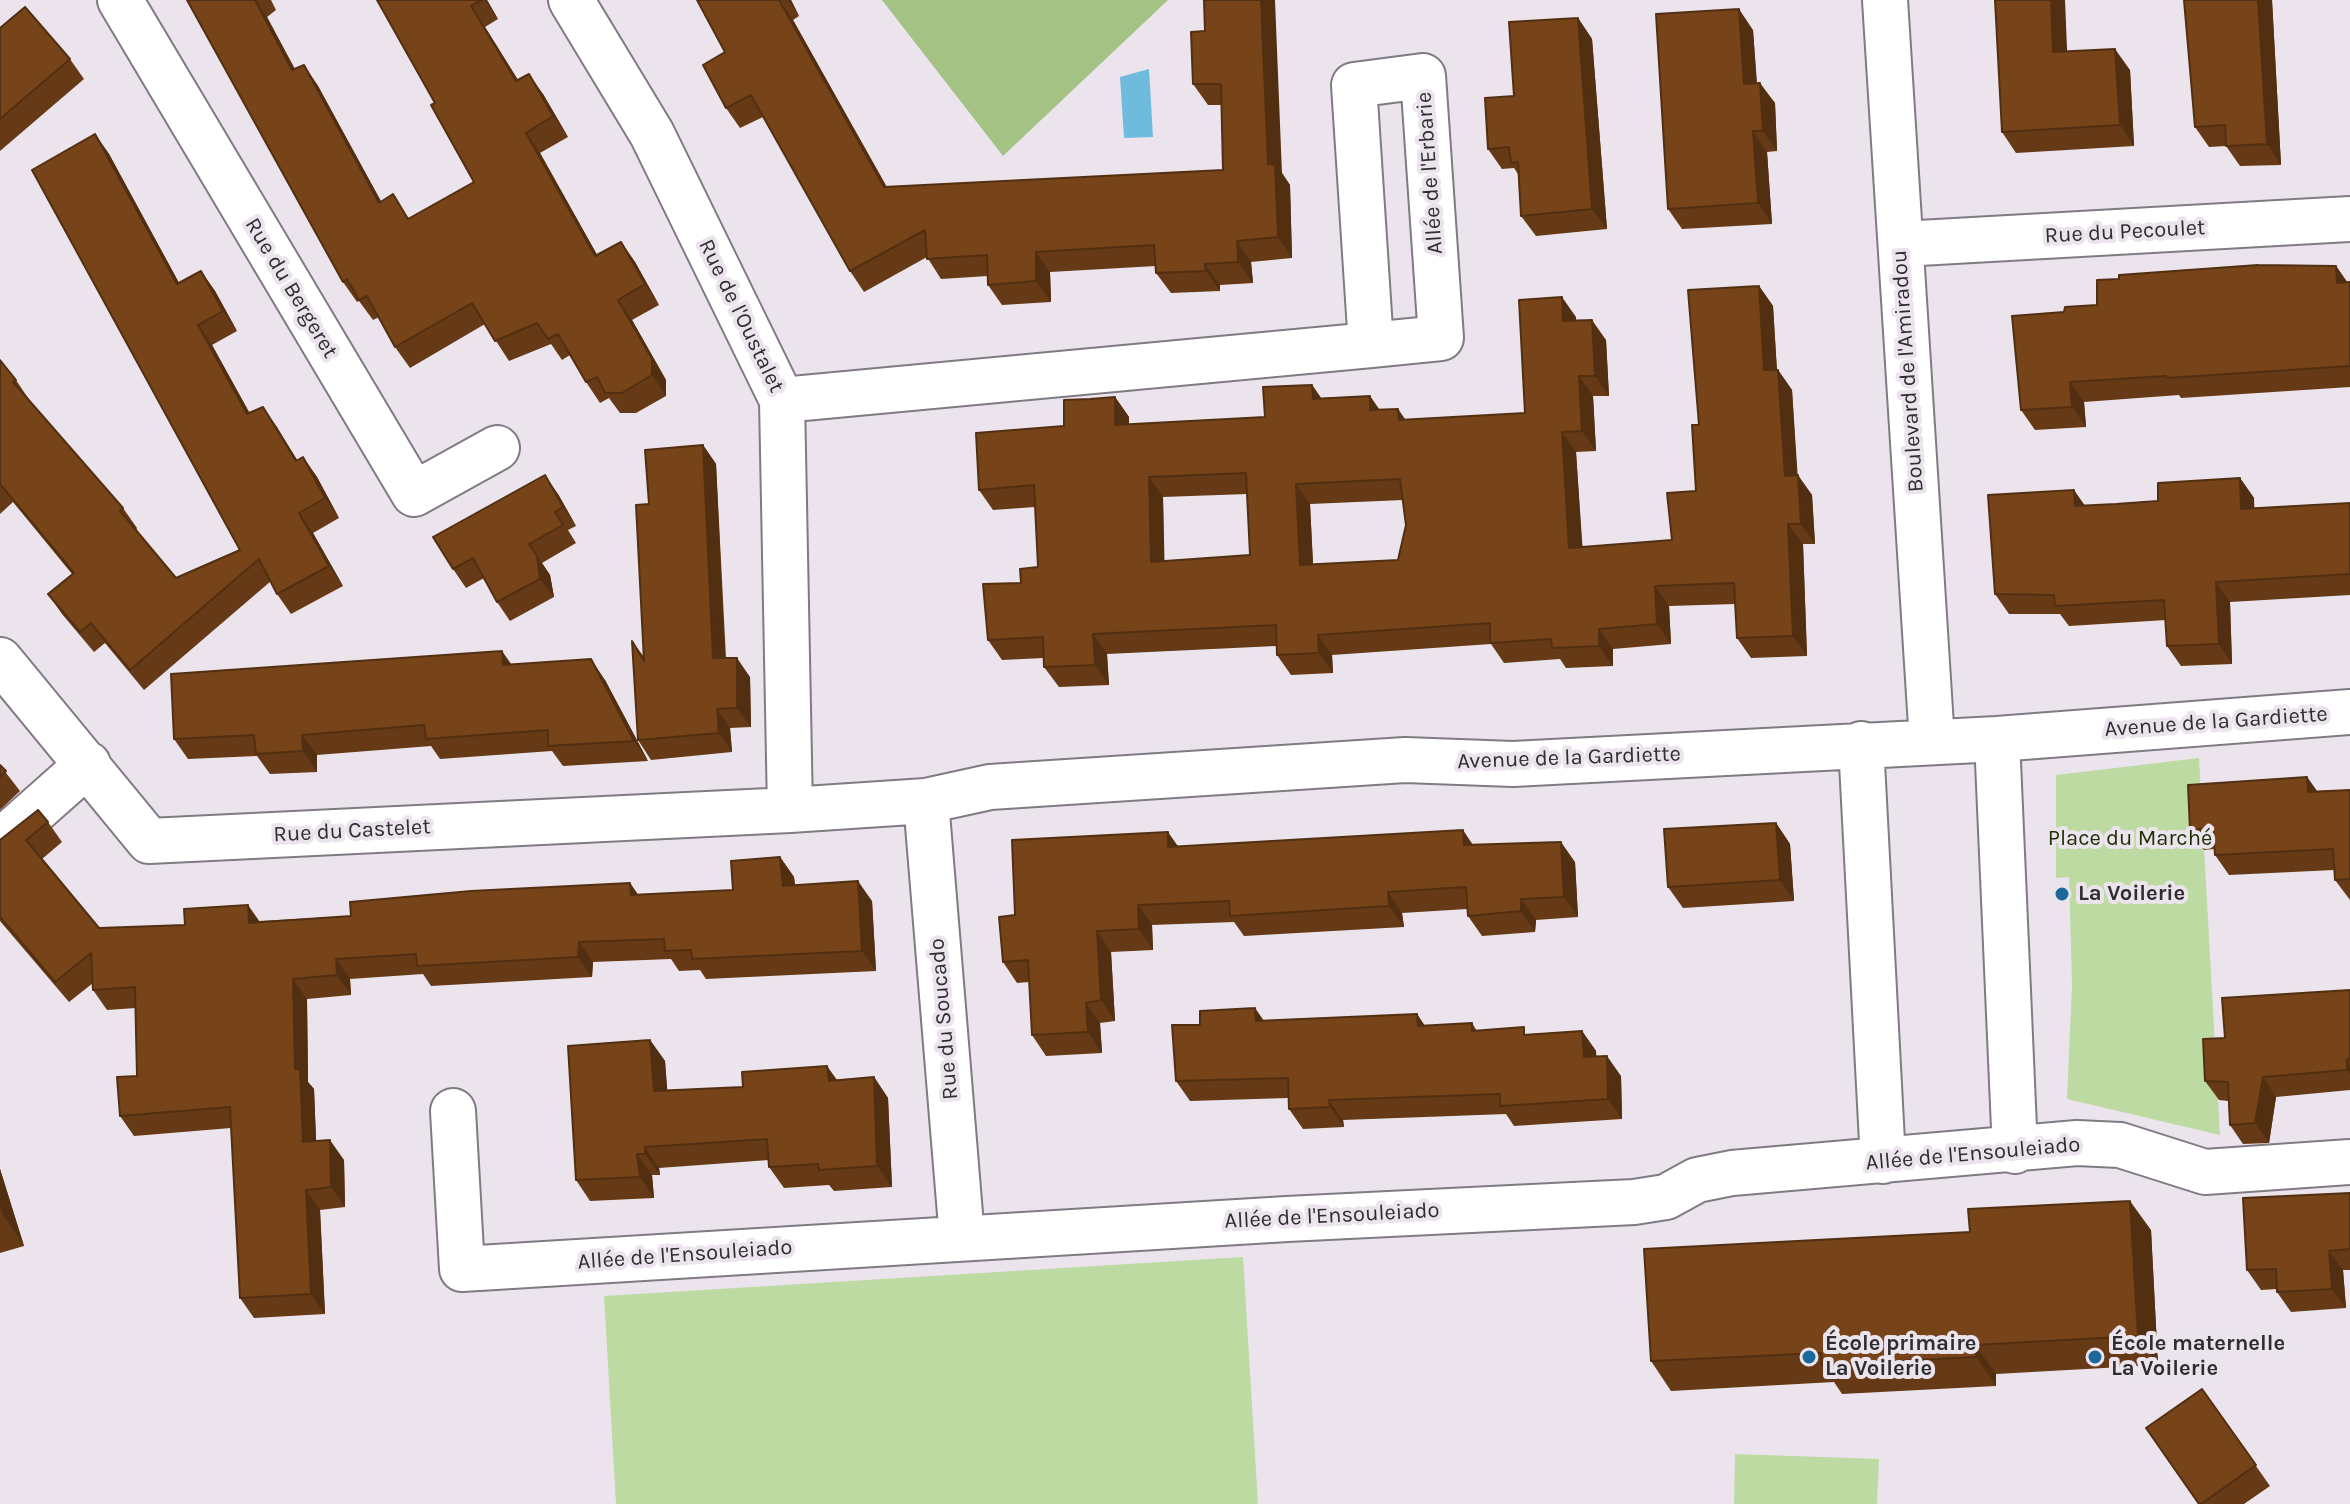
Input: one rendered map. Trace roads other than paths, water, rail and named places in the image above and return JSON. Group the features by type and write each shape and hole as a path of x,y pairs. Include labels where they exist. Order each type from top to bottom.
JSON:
{"street":[{"name":"Rue du Bergeret","path":"120,0 414,494 497,448"},
{"name":"Rue de l'Oustalet","path":"571,0 652,134 782,400 790,810"},
{"name":"Boulevard de l'Amiradou","path":"1885,0 1932,742"},
{"name":"Allée de l'Erbarie","path":"782,400 1371,345 1441,338 1423,76 1354,85 1371,345"},
{"name":"Rue du Pecoulet","path":"1901,244 2350,219"},
{"name":"Rue du Castelet","path":"0,660 149,841 790,810"},
{"name":"Avenue de la Gardiette","path":"790,810 926,801 990,787 1405,760 1513,764 1997,739 2350,712"},
{"path":"1997,739 2015,1151"},
{"path":"1861,744 1883,1161"},
{"path":"0,842 88,764"},
{"name":"Rue du Soucado","path":"926,801 962,1238"},
{"name":"Allée de l'Ensouleiado","path":"453,1111 462,1269 962,1238 1634,1202 1666,1197 1697,1180 1732,1173 2015,1151 2077,1143 2120,1145 2205,1172 2350,1162"}],"water":[{"path":"1149,69 1153,137 1124,138 1120,77"}],"place":[{"name":"La Voilerie","path":"2062,894"},
{"name":"École primaire La Voilerie","path":"1809,1357"},
{"name":"École maternelle La Voilerie","path":"2095,1357"}],"park label":[{"name":"Place du Marché","path":"2130,839"}]}
